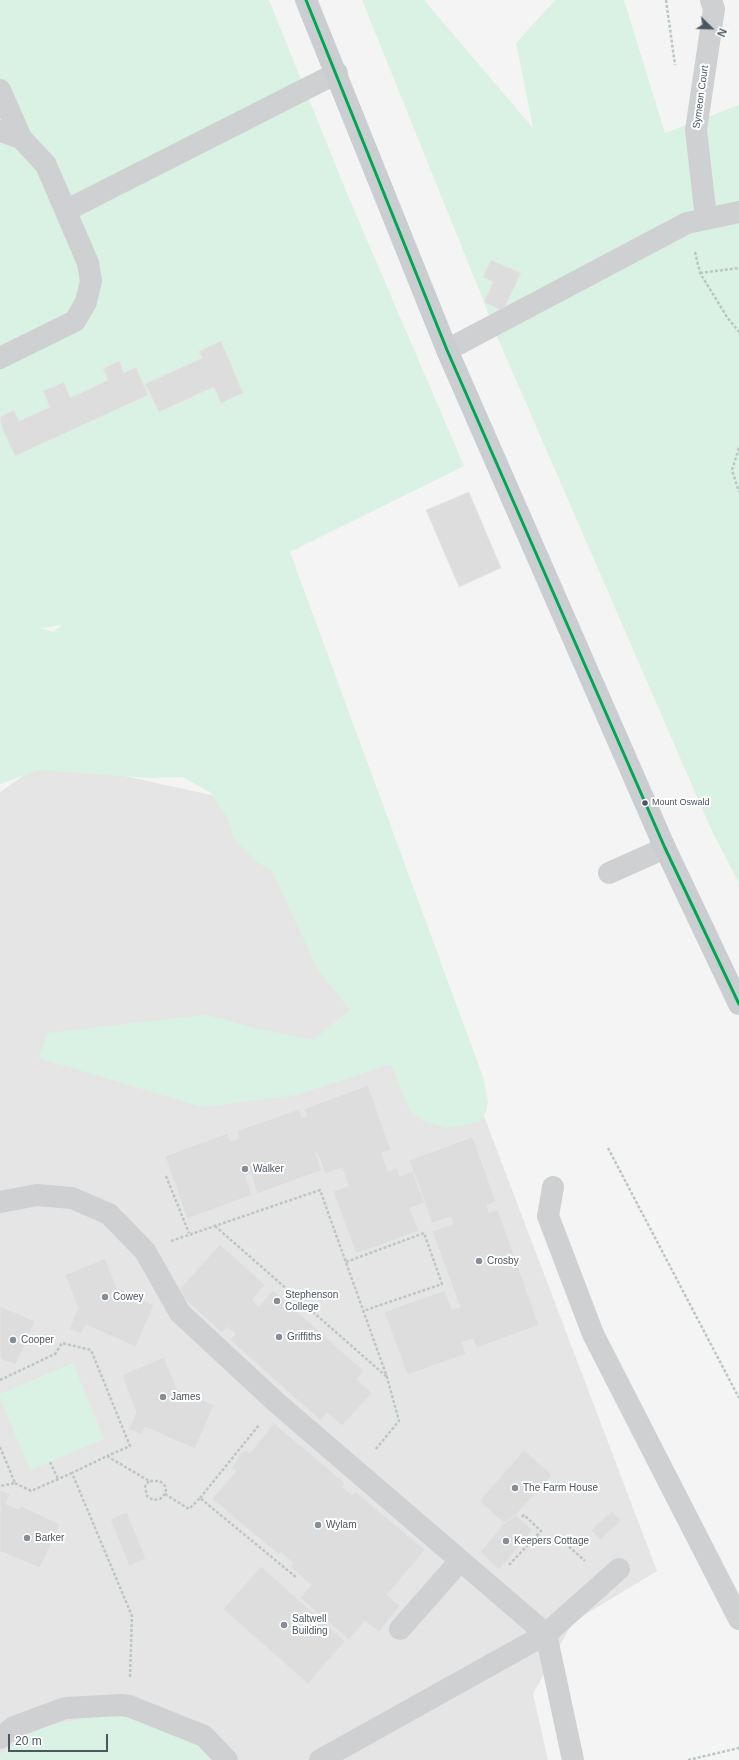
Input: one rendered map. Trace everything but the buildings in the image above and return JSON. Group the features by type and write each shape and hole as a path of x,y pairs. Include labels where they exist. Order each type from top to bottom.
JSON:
{"main road":[{"path":"306,0 447,350 664,848 739,1004"}],"street":[{"name":"Symeon Court","path":"696,220 696,130 714,10 711,0"},
{"path":"67,210 337,74"},
{"path":"0,90 22,138 46,165 67,210 88,263 91,281 86,302 75,321 0,358"},
{"path":"0,131 22,138"},
{"path":"447,350 696,220 739,212"},
{"path":"609,873 664,848"},
{"path":"553,1187 548,1216 593,1334 739,1619"},
{"path":"0,1202 37,1194 72,1198 109,1214 145,1251 180,1312 277,1403 459,1562 546,1634 573,1760"},
{"path":"400,1629 459,1562"},
{"path":"320,1760 546,1634 613,1574"},
{"path":"0,1738 14,1728 65,1708 121,1705 129,1706 204,1736 227,1760"}],"path":[{"path":"696,220 700,273 727,317 739,332"},
{"path":"700,273 739,268"},
{"path":"739,448 732,470 739,492"},
{"path":"608,1148 739,1398"},
{"path":"166,1176 189,1234"},
{"path":"145,1251 189,1234 320,1190 387,1377 399,1421 356,1472"},
{"path":"215,1226 387,1377"},
{"path":"346,1262 424,1234 442,1284 363,1311"},
{"path":"0,1380 55,1354 62,1343 90,1350 130,1446 31,1491 15,1483 0,1486"},
{"path":"165,1494 189,1509 200,1498 277,1403"},
{"path":"0,1447 15,1483"},
{"path":"107,1456 149,1481 157,1480 163,1483 165,1486 165,1494 160,1499 150,1499 145,1490 149,1481"},
{"path":"50,1462 58,1479"},
{"path":"72,1473 132,1616 129,1706"},
{"path":"200,1498 297,1578"},
{"path":"490,1587 541,1531 524,1515 520,1518"},
{"path":"536,1536 565,1544 613,1574"},
{"path":"688,1760 739,1748"}],"shaded area":[{"name":"Stephenson College","path":"48,759 229,799 452,1032 657,1571 573,1622 533,1694 548,1760 0,1760 0,792"}],"green space":[{"path":"0,0 269,0 348,196 464,466 290,552 483,1077 488,1102 486,1112 479,1122 447,1128 423,1121 409,1109 391,1064 296,1095 202,1107 39,1058 47,1033 206,1015 263,1030 313,1040 350,1010 318,970 272,871 257,862 234,839 227,817 210,792 182,777 149,778 39,770 0,784","holes":["62,625 53,632 41,628"]},
{"path":"362,0 424,0 533,128 516,43 555,0 624,0 665,133 739,105 739,883 711,829 493,327"},
{"path":"73,1363 104,1439 30,1470 0,1398 0,1394"},
{"path":"118,1712 191,1734 217,1760 0,1760 0,1754 36,1728"}],"transit line":[{"path":"306,0 447,350 665,848 739,1004"}],"place":[{"name":"Mount Oswald","path":"645,803"},
{"name":"Walker","path":"245,1169"},
{"name":"Crosby","path":"479,1261"},
{"name":"Cowey","path":"105,1297"},
{"name":"Stephenson College","path":"277,1301"},
{"name":"Griffiths","path":"279,1337"},
{"name":"Cooper","path":"13,1340"},
{"name":"James","path":"163,1397"},
{"name":"The Farm House","path":"515,1488"},
{"name":"Wylam","path":"318,1525"},
{"name":"Barker","path":"27,1538"},
{"name":"Keepers Cottage","path":"506,1541"},
{"name":"Saltwell Building","path":"284,1625"}]}
